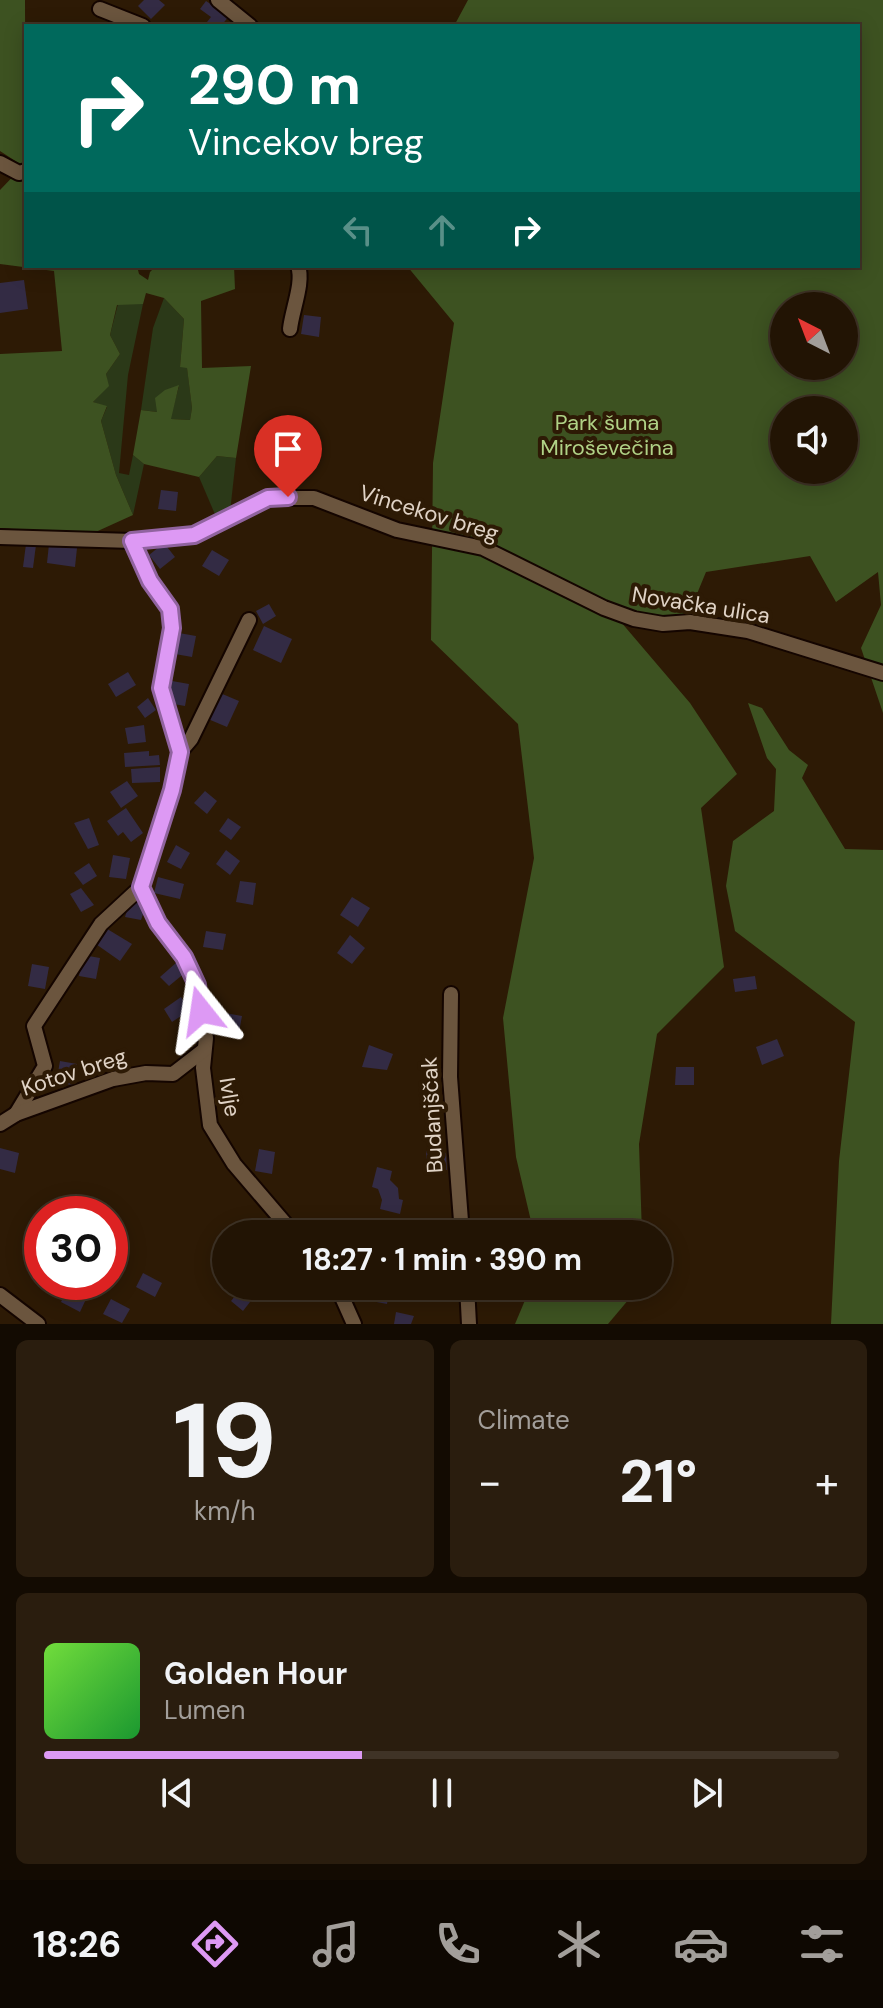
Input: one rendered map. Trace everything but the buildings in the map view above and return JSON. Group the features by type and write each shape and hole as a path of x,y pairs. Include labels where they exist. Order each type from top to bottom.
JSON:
{"street":[{"path":"218,0 248,24"},
{"path":"99,4 102,24"},
{"path":"99,4 139,24"},
{"path":"0,163 19,173 24,172"},
{"path":"290,329 301,275 299,268"},
{"name":"Vincekov breg","path":"0,537 132,541 194,535 268,498 314,498 397,530 483,548 604,608"},
{"path":"132,541 150,581 170,609 172,628 161,688 180,752"},
{"name":"Novačka ulica","path":"604,608 634,619 663,624 690,622 748,631 883,673"},
{"path":"16,1114 45,1066 34,1026 101,924 141,887 172,790 180,752 191,739 249,620"},
{"name":"Ivlje","path":"141,887 158,923 184,957 197,985 206,1038 203,1068 210,1125 234,1164 282,1220"},
{"name":"Budanjščak","path":"451,994 450,1077 461,1220"},
{"name":"Kotov breg","path":"0,1124 16,1114 113,1079 146,1073 173,1074 204,1050"},
{"path":"0,1295 38,1324"},
{"path":"343,1300 354,1324"},
{"path":"468,1300 469,1324"}],"green space":[{"path":"0,0 25,0 24,267 0,264 0,190 23,166 0,151"},
{"name":"Park šuma Miroševečina","path":"468,0 883,0 883,713 861,648 881,605 878,572 836,602 810,556 706,572 687,618 615,615 690,703 737,774 701,808 724,967 657,1034 639,1144 642,1220 531,1220 516,1157 503,1018 534,858 518,724 431,640 433,463 454,323 409,268 860,268 860,24 455,24"},
{"path":"31,268 138,268 139,274 148,280 154,268 234,268 235,289 201,301 202,368 251,366 236,458 217,456 199,477 144,464 133,455 141,410 157,412 155,398 179,385 171,419 190,420 192,408 187,368 180,367 184,319 164,298 146,293 143,304 117,305 110,335 120,354 106,374 109,386 93,402 107,406 101,421 116,475 133,515 89,535 0,528 0,354 62,351 54,271"},
{"path":"164,298 184,319 180,367 187,367 192,408 190,420 170,419 179,386 157,412 141,410 153,328"},
{"path":"118,304 143,304 128,375 119,473 129,475 133,455 144,464 133,515 116,475 101,421 107,407 93,402 108,386 106,374 120,354 110,335"},
{"path":"217,456 236,458 230,512 217,519 199,477"},
{"path":"748,703 762,708 789,750 808,765 802,778 845,849 883,850 883,1324 831,1324 839,1161 855,1022 735,931 726,886 733,841 774,811 776,769 767,758"},
{"path":"525,1300 628,1300 608,1324 515,1324"}],"route":[{"path":"201,1011 197,985 184,957 158,923 141,887 172,790 180,752 161,688 172,628 170,609 150,581 132,541 194,535 268,498 288,497"}]}
